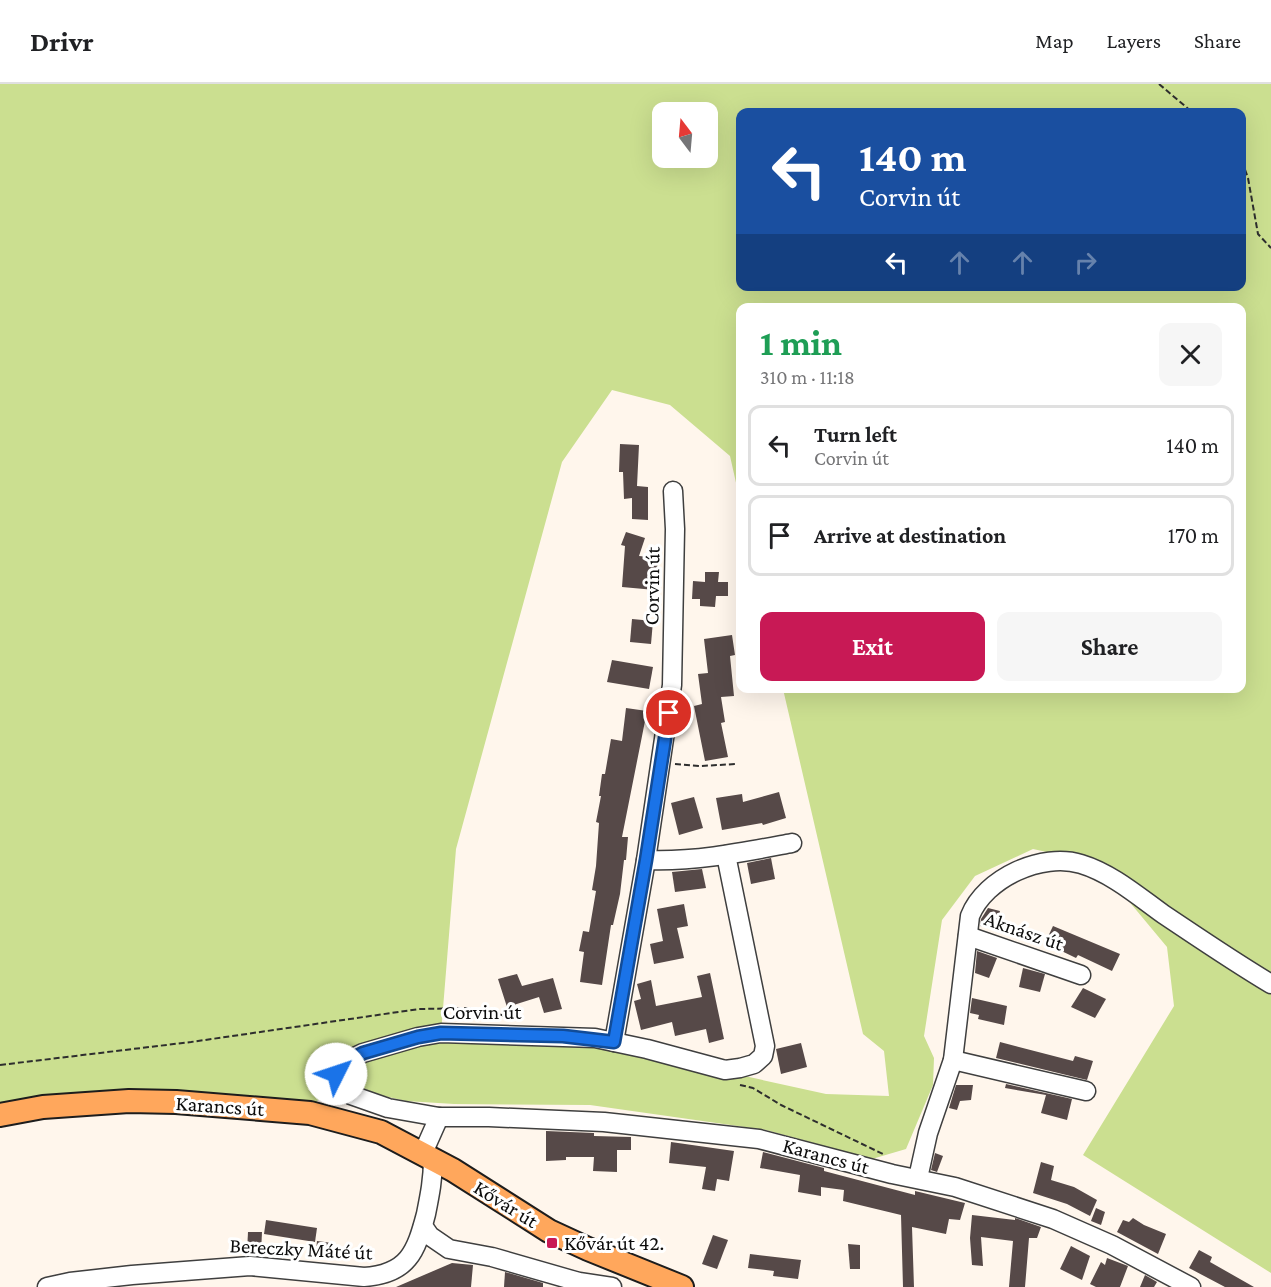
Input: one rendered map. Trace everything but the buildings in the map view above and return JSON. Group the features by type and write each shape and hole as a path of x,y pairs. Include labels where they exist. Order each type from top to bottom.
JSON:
{"main road":[{"name":"Karancs út","path":"0,1115 43,1107 129,1101 310,1113 381,1132 428,1156"},
{"name":"Kővár út","path":"428,1156 549,1231 682,1287"}],"street":[{"name":"Corvin út","path":"614,1042 646,860 672,685 675,529 673,491"},
{"path":"646,860 684,860 792,843"},
{"name":"Corvin út","path":"439,1117 388,1108 351,1095 338,1085 337,1069 363,1053 429,1035 456,1033 580,1037 614,1042 698,1061 725,1070 750,1065 763,1056 766,1050 726,855"},
{"path":"968,936 970,916 974,907 993,885 1013,873 1033,866 1052,861 1072,862 1105,875 1218,952 1271,984"},
{"name":"Aknász út","path":"918,1178 928,1133 953,1060 968,936 1081,975"},
{"path":"953,1060 1086,1091"},
{"path":"428,1156 439,1117"},
{"name":"Karancs út","path":"439,1117 604,1122 759,1139 873,1169 956,1187 1035,1212 1112,1245 1191,1287"},
{"name":"Bereczky Máté út","path":"47,1287 132,1275 250,1266 364,1277 382,1276 394,1270 412,1254 418,1244 433,1182 428,1156"},
{"path":"423,1226 436,1242 449,1250 492,1257 579,1282 612,1287"}],"path":[{"path":"1159,84 1187,108"},
{"path":"1246,172 1258,234 1271,248"},
{"path":"661,759 672,763 700,766 736,764"},
{"path":"0,1065 191,1042 419,1009 470,1008 501,1015 525,1035"},
{"path":"714,1067 723,1080 753,1088 892,1158"}],"green space":[{"path":"0,84 1271,84 1271,1273 1083,1155 1174,1006 1167,947 1097,863 1033,849 975,876 942,920 924,1036 934,1058 933,1085 906,1149 872,1159 766,1130 590,1105 454,1104 406,1101 375,1094 358,1085 352,1069 352,1059 337,1069 310,1113 230,1106 0,1115","holes":["736,303 1246,303 1246,693 784,693 863,1034 884,1051 889,1096 826,1094 563,1036 441,1033 456,849 562,462 612,390 670,405 730,456 736,483"]}],"place":[{"name":"Kővár út 42.","path":"552,1243"}],"route":[{"path":"336,1074 342,1064 363,1053 418,1037 441,1033 563,1036 614,1042 669,713"}]}
